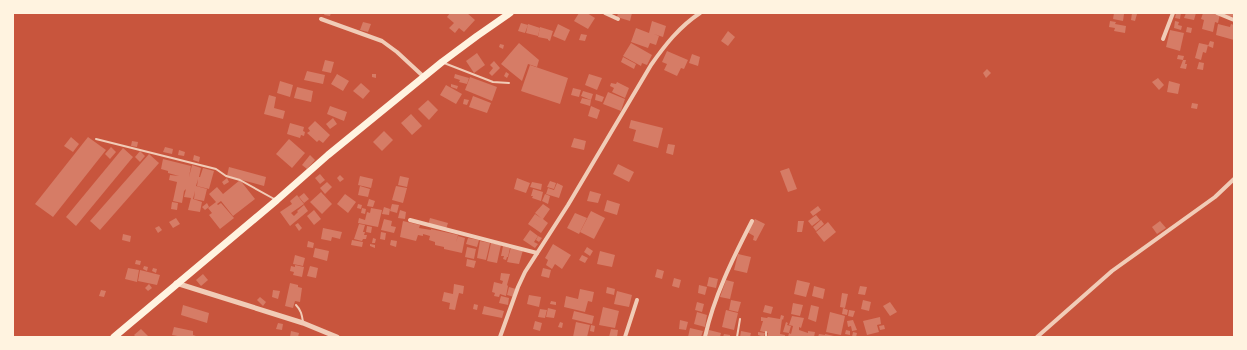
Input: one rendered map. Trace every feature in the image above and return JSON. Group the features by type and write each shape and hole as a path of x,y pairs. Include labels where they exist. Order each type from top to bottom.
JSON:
{"highway":[{"path":"114,337 277,200 328,155 442,62 510,13"}],"street":[{"path":"605,13 618,19"},
{"path":"500,337 518,287 651,65 663,47 676,32 700,13"},
{"path":"1163,39 1173,13"},
{"path":"1217,13 1234,20"},
{"path":"321,19 382,41 397,52 424,77"},
{"path":"1037,337 1112,271 1215,197 1234,179"},
{"path":"410,220 537,253"},
{"path":"705,337 718,293 752,221"},
{"path":"176,284 303,323 337,337"},
{"path":"625,337 637,300"}],"lane":[{"path":"442,62 493,82 509,82"},
{"path":"96,139 216,169 226,176 240,180 277,200"},
{"path":"296,305 302,313 303,323"},
{"path":"737,337 740,319"},
{"path":"766,332 766,337"}],"building":[{"path":"325,13 331,13 330,16 324,15"},
{"path":"450,13 467,13 475,20 464,32 459,28 455,33 449,28 454,23 447,17"},
{"path":"579,13 587,13 595,18 588,29 574,21"},
{"path":"618,13 632,13 630,21 617,17"},
{"path":"1114,13 1124,14 1123,21 1113,19"},
{"path":"1132,13 1137,14 1135,21 1131,20"},
{"path":"1176,13 1181,13 1180,19 1175,18"},
{"path":"1186,13 1196,13 1194,20 1184,18"},
{"path":"1203,13 1220,14 1218,23 1215,22 1213,32 1202,29 1204,20 1201,19"},
{"path":"1223,13 1234,13 1234,17 1223,15"},
{"path":"652,21 666,26 663,37 654,34 659,36 656,45 650,43 648,48 631,42 636,28 649,33"},
{"path":"1110,21 1116,22 1115,24 1126,26 1125,33 1114,31 1115,28 1109,27"},
{"path":"1175,21 1179,22 1178,25 1182,26 1181,30 1174,28"},
{"path":"363,22 371,24 368,32 360,30"},
{"path":"521,23 528,25 525,33 518,31"},
{"path":"528,24 540,28 538,36 526,33"},
{"path":"558,24 570,30 565,41 553,36"},
{"path":"1218,24 1230,27 1231,24 1234,25 1234,40 1216,35"},
{"path":"540,27 553,31 550,41 548,39 538,37"},
{"path":"1187,27 1192,28 1191,33 1186,32"},
{"path":"1170,30 1184,33 1180,51 1166,47"},
{"path":"728,31 735,37 728,46 721,41"},
{"path":"581,34 587,35 585,41 579,40"},
{"path":"1210,41 1214,42 1213,48 1208,46"},
{"path":"519,43 539,60 537,67 528,64 522,81 501,64"},
{"path":"631,43 652,55 647,65 642,63 641,66 623,56"},
{"path":"1199,43 1208,45 1206,53 1203,52 1201,60 1195,58"},
{"path":"500,44 504,45 503,49 499,47"},
{"path":"667,51 688,60 684,69 681,68 677,76 664,70 667,64 662,62"},
{"path":"477,53 485,65 474,73 466,61"},
{"path":"692,54 700,57 698,66 689,63"},
{"path":"1178,55 1184,56 1183,60 1177,59"},
{"path":"623,57 636,64 634,69 621,62"},
{"path":"325,60 334,62 331,73 322,71"},
{"path":"1183,60 1186,60 1186,69 1180,68"},
{"path":"494,61 500,68 492,76 489,73 493,68 490,65"},
{"path":"1199,62 1204,63 1203,70 1197,69"},
{"path":"530,65 568,78 560,104 521,91"},
{"path":"987,69 991,73 986,78 983,73"},
{"path":"307,71 325,75 323,84 304,80"},
{"path":"506,72 509,74 507,78 504,76"},
{"path":"337,74 349,81 343,91 331,84"},
{"path":"372,74 376,74 376,78 372,77"},
{"path":"455,74 469,78 467,84 459,82 460,80 454,78"},
{"path":"589,74 602,78 597,90 585,85"},
{"path":"470,77 497,87 492,101 465,90"},
{"path":"1158,78 1164,85 1159,90 1152,82"},
{"path":"280,81 293,85 290,97 277,93"},
{"path":"1169,81 1180,84 1178,94 1167,92"},
{"path":"617,82 629,88 625,98 612,92 614,88 610,86 611,83 616,84"},
{"path":"361,83 370,91 363,99 353,91"},
{"path":"451,84 458,86 457,89 451,87"},
{"path":"446,85 462,94 456,104 440,95"},
{"path":"297,87 313,91 311,102 294,98"},
{"path":"573,88 581,90 579,97 571,95"},
{"path":"583,91 593,94 591,100 581,96"},
{"path":"608,92 625,99 621,111 603,104"},
{"path":"596,94 604,97 602,102 595,100"},
{"path":"269,95 276,97 274,108 285,111 283,119 264,114"},
{"path":"473,96 491,103 487,113 469,107"},
{"path":"582,98 591,100 590,106 580,103"},
{"path":"464,99 469,100 467,105 463,104"},
{"path":"428,100 438,110 429,120 418,109"},
{"path":"1192,103 1198,104 1197,109 1191,108"},
{"path":"330,106 347,112 344,121 327,114"},
{"path":"591,106 600,110 597,119 588,116"},
{"path":"411,114 422,126 412,135 401,123"},
{"path":"333,118 337,124 330,129 326,124"},
{"path":"631,120 663,128 658,148 633,141 636,130 629,128"},
{"path":"315,121 330,135 323,143 319,140 317,142 307,133 310,131 308,128"},
{"path":"290,123 304,127 304,136 301,135 300,138 287,134"},
{"path":"384,131 393,140 382,151 373,142"},
{"path":"71,137 79,144 73,152 64,146"},
{"path":"88,137 106,150 53,217 35,204"},
{"path":"574,138 586,141 584,150 571,147"},
{"path":"289,139 305,153 292,168 276,154"},
{"path":"132,141 138,142 137,147 131,146"},
{"path":"668,144 675,145 673,155 666,153"},
{"path":"111,147 116,152 110,159 105,154"},
{"path":"165,147 173,149 172,154 163,152"},
{"path":"123,148 133,157 76,226 66,217"},
{"path":"179,150 185,152 184,156 178,155"},
{"path":"140,151 145,156 140,162 135,157"},
{"path":"149,154 159,163 100,230 90,221"},
{"path":"194,155 200,157 199,162 193,160"},
{"path":"310,155 315,160 307,169 302,165"},
{"path":"163,159 191,166 189,177 192,165 201,168 199,177 203,168 214,171 209,189 197,186 198,179 196,186 207,189 204,201 194,199 195,191 193,199 202,202 200,212 188,210 191,198 184,197 186,189 184,191 182,203 173,201 177,182 169,180 170,175 179,176 161,169"},
{"path":"618,164 634,172 629,182 613,174"},
{"path":"229,167 266,177 264,186 227,176"},
{"path":"789,168 797,189 788,192 780,171"},
{"path":"320,174 325,180 320,184 315,178"},
{"path":"340,175 344,179 340,182 337,178"},
{"path":"360,176 373,179 371,188 358,185"},
{"path":"400,176 409,178 407,187 398,185"},
{"path":"227,178 229,182 224,185 222,182"},
{"path":"517,178 530,183 526,193 514,189"},
{"path":"240,180 255,199 233,216 221,201 217,204 218,205 221,203 234,218 220,229 209,215 212,213 208,208 216,202 209,194 217,187 223,194"},
{"path":"550,181 556,183 554,189 547,187"},
{"path":"327,182 332,187 325,194 320,188"},
{"path":"532,182 542,184 541,190 530,187"},
{"path":"557,183 563,186 559,198 546,194 548,188 554,190"},
{"path":"360,186 370,189 368,197 358,195"},
{"path":"396,186 407,188 403,203 392,200"},
{"path":"533,189 543,192 541,201 532,198 533,196 531,196"},
{"path":"590,191 601,194 598,203 587,201"},
{"path":"321,192 332,204 322,214 310,202"},
{"path":"304,193 309,199 304,203 299,197"},
{"path":"345,194 356,202 348,213 337,204"},
{"path":"545,194 550,196 548,204 542,201"},
{"path":"297,195 304,204 291,213 294,216 304,205 308,211 290,226 280,212 292,204 290,201"},
{"path":"369,199 375,201 373,207 367,206"},
{"path":"607,200 620,204 617,215 604,211"},
{"path":"172,202 178,203 177,210 171,209"},
{"path":"207,203 209,207 205,210 202,207"},
{"path":"358,204 362,205 361,209 357,208"},
{"path":"392,204 399,205 397,213 390,211"},
{"path":"543,204 550,209 543,219 548,223 541,233 528,224 535,214 541,218 535,213"},
{"path":"818,206 821,210 813,216 810,212"},
{"path":"384,207 390,209 389,215 382,214"},
{"path":"362,208 366,209 365,214 361,213"},
{"path":"371,208 382,210 378,227 358,223 359,218 365,220 367,212 370,213"},
{"path":"314,210 321,219 314,225 307,216"},
{"path":"400,210 406,212 405,219 398,218"},
{"path":"591,211 605,218 594,239 580,232"},
{"path":"575,213 587,218 579,234 567,228"},
{"path":"816,215 820,220 812,226 808,221"},
{"path":"176,218 180,224 173,228 169,222"},
{"path":"430,218 448,223 446,229 428,225"},
{"path":"384,219 392,221 391,226 396,227 394,233 381,230"},
{"path":"755,219 765,224 756,241 753,240 754,236 747,232"},
{"path":"821,220 824,224 816,231 813,227"},
{"path":"403,221 420,225 419,228 458,235 456,242 458,236 465,238 462,253 444,249 444,247 435,245 435,242 429,240 430,236 423,234 423,236 418,235 416,241 400,237"},
{"path":"798,221 804,221 802,232 797,232"},
{"path":"1160,221 1166,228 1157,234 1152,227"},
{"path":"828,222 836,232 824,242 816,232"},
{"path":"298,223 302,228 299,231 295,225"},
{"path":"359,224 365,225 363,232 365,232 364,235 367,235 366,239 363,239 362,241 354,239"},
{"path":"159,226 162,230 158,233 155,228"},
{"path":"367,226 372,227 371,233 366,232"},
{"path":"323,228 342,232 340,239 332,237 331,241 321,239"},
{"path":"530,230 538,236 534,242 538,244 535,248 523,240"},
{"path":"381,232 386,233 385,240 380,239"},
{"path":"123,234 131,236 130,242 122,240"},
{"path":"538,236 542,238 539,242 536,240"},
{"path":"373,238 376,239 375,243 372,243"},
{"path":"468,238 479,240 477,247 466,244"},
{"path":"352,240 363,242 362,247 351,245"},
{"path":"391,240 397,241 396,247 390,245"},
{"path":"308,241 314,243 313,248 307,247"},
{"path":"480,241 490,243 486,260 477,258"},
{"path":"491,243 501,245 497,263 487,261"},
{"path":"370,244 375,245 375,248 370,246"},
{"path":"553,244 571,255 562,269 555,264 552,269 546,265 548,260 545,258"},
{"path":"503,246 510,248 506,260 503,259 504,256 501,256"},
{"path":"467,247 476,249 474,259 465,257"},
{"path":"511,247 523,250 519,264 507,262"},
{"path":"587,247 593,251 590,256 584,252"},
{"path":"315,248 329,251 327,261 313,257"},
{"path":"600,251 615,255 612,267 597,264"},
{"path":"738,254 751,257 747,273 734,270"},
{"path":"295,255 305,258 303,266 293,264"},
{"path":"582,255 588,258 585,263 579,260"},
{"path":"467,259 476,261 474,268 466,266"},
{"path":"136,260 141,261 140,265 135,264"},
{"path":"295,265 304,267 302,277 293,275 294,272 290,271 291,266 295,267"},
{"path":"144,266 148,267 147,271 143,269"},
{"path":"310,266 318,268 316,278 307,276"},
{"path":"128,268 139,270 137,282 125,279"},
{"path":"153,268 157,269 156,273 152,271"},
{"path":"543,268 551,270 549,278 541,276"},
{"path":"657,269 664,271 662,279 655,277"},
{"path":"140,270 160,275 157,285 138,281"},
{"path":"501,273 510,274 506,296 500,294 499,297 494,296 495,293 492,292 494,282 502,284 503,281 500,280"},
{"path":"203,274 208,280 201,286 196,280"},
{"path":"709,277 718,279 716,288 707,286"},
{"path":"674,278 681,280 679,288 672,286"},
{"path":"726,280 734,282 730,299 720,297"},
{"path":"797,280 810,283 806,297 794,294"},
{"path":"290,283 298,285 298,287 302,288 300,302 295,301 293,308 285,306"},
{"path":"149,284 152,288 148,291 145,288"},
{"path":"454,284 464,286 463,294 459,293 455,310 449,309 450,303 442,301 444,292 453,294"},
{"path":"699,285 707,287 705,295 698,293"},
{"path":"814,286 825,289 823,299 812,296"},
{"path":"860,286 867,287 865,295 858,294"},
{"path":"509,287 516,289 514,297 507,295"},
{"path":"607,287 615,289 614,295 606,293"},
{"path":"580,289 594,292 592,302 588,301 585,312 564,307 566,296 578,299"},
{"path":"101,290 106,291 104,297 99,296"},
{"path":"273,290 280,291 278,299 272,297"},
{"path":"617,291 632,295 629,307 614,304"},
{"path":"842,293 848,294 845,308 840,307"},
{"path":"529,295 541,297 539,307 527,304"},
{"path":"501,296 509,298 508,305 499,303"},
{"path":"260,297 266,302 263,306 257,300"},
{"path":"731,300 741,302 738,312 729,310"},
{"path":"863,300 871,302 869,311 861,309"},
{"path":"551,301 556,302 556,305 550,304"},
{"path":"697,302 704,304 702,312 695,310"},
{"path":"890,302 897,312 890,316 883,306"},
{"path":"793,303 803,305 800,316 791,314"},
{"path":"474,304 478,305 477,310 473,309"},
{"path":"183,305 209,313 207,323 181,315"},
{"path":"765,305 773,307 771,314 763,312"},
{"path":"811,305 819,307 816,322 808,319"},
{"path":"484,306 504,311 502,318 482,314"},
{"path":"603,307 619,311 615,328 599,325"},
{"path":"548,308 556,310 554,318 546,317"},
{"path":"843,308 848,310 847,315 842,314"},
{"path":"540,309 547,310 545,318 538,317"},
{"path":"726,310 738,313 734,330 722,327"},
{"path":"849,310 855,311 853,317 848,316"},
{"path":"574,311 594,316 592,324 572,319"},
{"path":"697,312 707,315 705,327 694,324"},
{"path":"830,312 845,316 841,335 826,332"},
{"path":"781,315 784,316 783,320 782,319 780,334 785,335 785,337 767,337 768,333 760,331 763,321 761,321 761,317 780,319"},
{"path":"792,316 804,318 799,330 808,333 808,331 815,332 814,337 788,337 789,333 791,334 793,326 789,325"},
{"path":"880,317 881,324 877,325 879,332 867,335 863,321"},
{"path":"680,320 688,322 686,330 679,329"},
{"path":"853,320 857,330 852,331 851,326 848,327 847,321"},
{"path":"535,321 542,323 540,331 533,329"},
{"path":"560,322 563,323 562,328 558,327"},
{"path":"576,322 590,325 587,337 573,337"},
{"path":"786,322 788,323 787,325 791,326 789,333 783,332"},
{"path":"278,323 283,324 282,330 276,329"},
{"path":"591,325 595,326 594,332 590,331"},
{"path":"884,325 885,329 880,330 879,326"},
{"path":"174,327 193,331 193,335 199,337 172,335"},
{"path":"690,328 703,331 701,337 688,337"},
{"path":"141,329 148,336 147,337 136,337 134,335"},
{"path":"611,329 618,330 617,337 609,337"},
{"path":"709,330 721,333 720,337 707,337"},
{"path":"846,330 850,331 850,335 845,334"},
{"path":"291,331 299,333 298,337 290,337"},
{"path":"741,331 751,333 750,337 740,337"},
{"path":"758,332 765,333 764,337 758,335"},
{"path":"853,332 857,333 856,337 852,337"},
{"path":"724,334 730,335 730,337 723,337"},
{"path":"819,334 825,334 834,337 818,337"}]}
